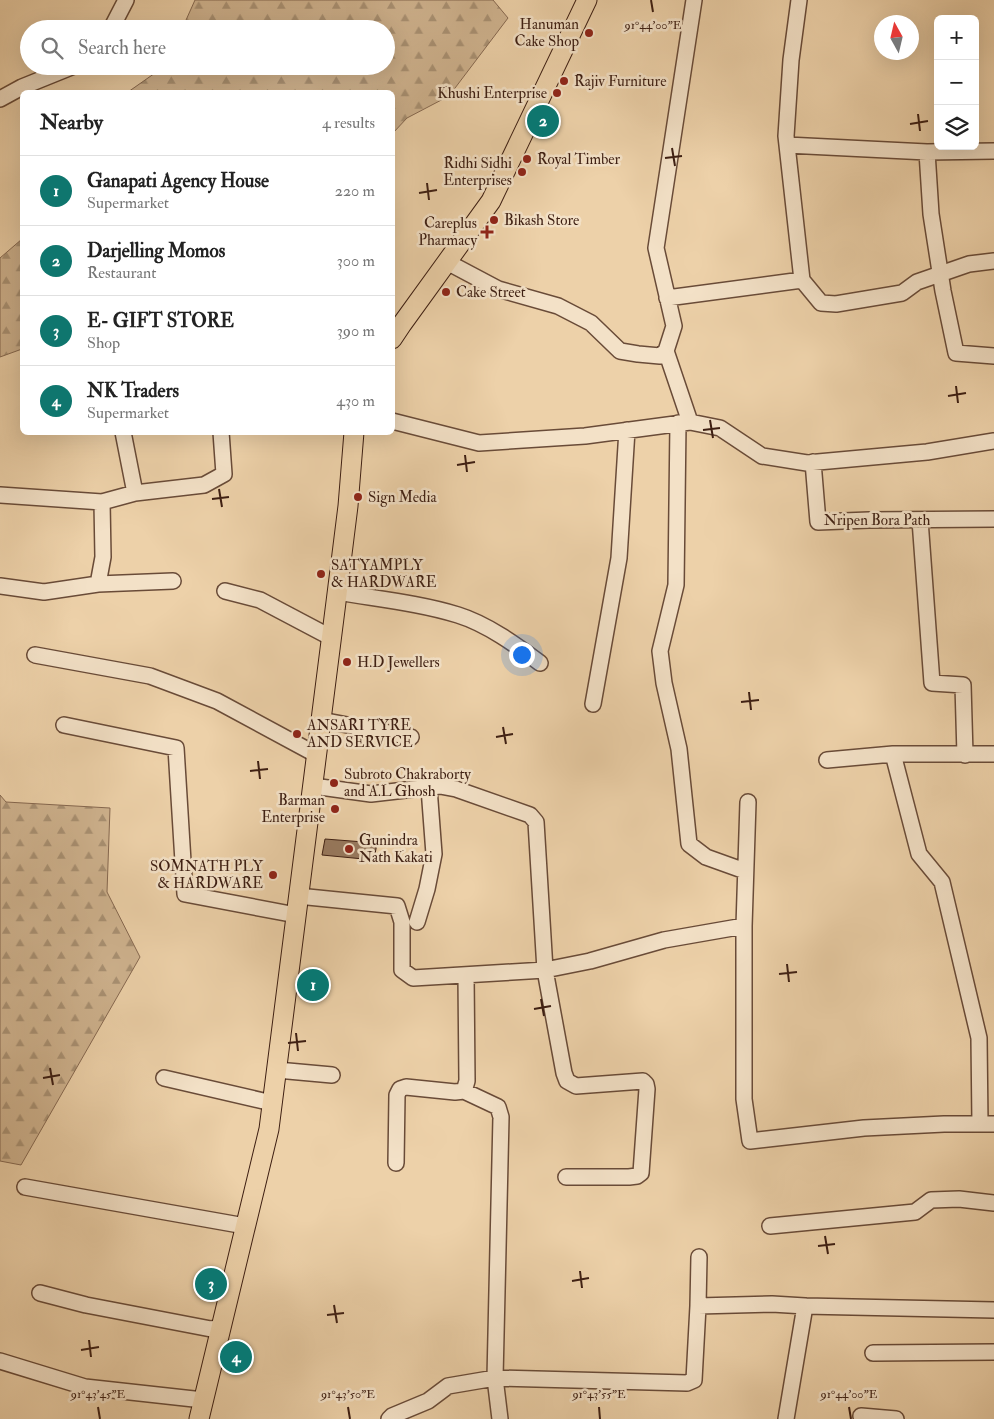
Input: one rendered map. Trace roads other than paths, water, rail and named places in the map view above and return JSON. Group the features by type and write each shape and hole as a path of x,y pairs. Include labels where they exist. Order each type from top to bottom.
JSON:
{"main road":[{"path":"395,334 491,201 587,0"},
{"path":"199,1419 269,1129 332,638 348,506 354,435"}],"street":[{"path":"116,20 126,0"},
{"path":"694,0 656,248 674,326 666,351 684,422 676,585 660,651 664,683 679,749 689,844 706,857 745,871"},
{"path":"799,0 791,60 786,136 802,280 822,303 836,304 902,293 917,282 969,264 994,261"},
{"path":"0,99 22,87 52,75"},
{"path":"787,145 927,152 994,151"},
{"path":"927,152 931,214 942,291 956,353 994,356"},
{"path":"447,262 498,289 558,306 591,324 620,351 660,356 666,351"},
{"path":"667,298 802,280"},
{"path":"395,422 479,443 585,436 684,422 720,428 762,456 807,463 928,452 994,441"},
{"path":"593,704 619,558 626,430"},
{"path":"125,435 135,493"},
{"path":"0,495 102,502 135,493 204,485 224,474 221,435"},
{"name":"Nripen Bora Path","path":"813,462 818,522 994,519"},
{"path":"98,584 103,557 102,502"},
{"path":"920,520 932,683 963,685 965,755"},
{"path":"0,586 44,592 98,584 173,581"},
{"path":"225,590 260,600 332,638"},
{"path":"337,592 409,604 459,615 504,636 540,663"},
{"path":"34,655 150,676 217,701 316,755"},
{"path":"321,720 411,737"},
{"path":"64,725 176,748 185,894 296,915"},
{"path":"748,802 744,926 744,1099 750,1141 864,1128 987,1124 979,1038 947,900 942,882 919,854 893,754"},
{"path":"827,760 893,754 994,754"},
{"path":"313,786 371,794 440,786 456,789 530,815 536,822 545,970 567,1081 576,1086 643,1081 647,1089 641,1173 630,1177 566,1177"},
{"path":"417,922 427,889 434,854 429,788"},
{"path":"298,896 397,906 402,922 402,970 413,978 545,970 590,961 664,940 744,926"},
{"path":"464,1091 466,1081 466,975"},
{"path":"276,1070 332,1076"},
{"path":"164,1078 272,1103"},
{"path":"396,1163 397,1095 400,1089 406,1087 455,1092 464,1091 498,1107 502,1117 495,1378 500,1419"},
{"path":"25,1187 245,1226"},
{"path":"770,1226 915,1212 931,1200 959,1199 994,1202"},
{"path":"390,1419 392,1416 428,1401 448,1386 495,1378 687,1383 694,1380 699,1257"},
{"path":"40,1293 211,1329 220,1327"},
{"path":"698,1306 772,1304 994,1310"},
{"path":"786,1419 805,1306"},
{"path":"873,1353 994,1352"},
{"path":"0,1361 85,1387 203,1400"},
{"path":"861,1416 896,1419"}],"place":[{"name":"Hanuman Cake Shop","path":"589,33"},
{"name":"Rajiv Furniture","path":"564,81"},
{"name":"Khushi Enterprise","path":"557,93"},
{"name":"Darjelling Momos","path":"543,121"},
{"name":"Royal Timber","path":"527,159"},
{"name":"Ridhi Sidhi Enterprises","path":"522,172"},
{"name":"Bikash Store","path":"494,220"},
{"name":"Careplus Pharmacy","path":"487,232"},
{"name":"Cake Street","path":"446,292"},
{"name":"Sign Media","path":"358,497"},
{"name":"SATYAMPLY & HARDWARE","path":"321,574"},
{"name":"H.D Jewellers","path":"347,662"},
{"name":"ANSARI TYRE AND SERVICE","path":"297,734"},
{"name":"Subroto Chakraborty and A.L Ghosh","path":"334,783"},
{"name":"Barman Enterprise","path":"335,809"},
{"name":"Gunindra Nath Kakati","path":"349,849"},
{"name":"SOMNATH PLY & HARDWARE","path":"273,875"},
{"name":"Ganapati Agency House","path":"313,985"},
{"name":"E- GIFT STORE","path":"211,1284"},
{"name":"NK Traders","path":"236,1357"}]}
